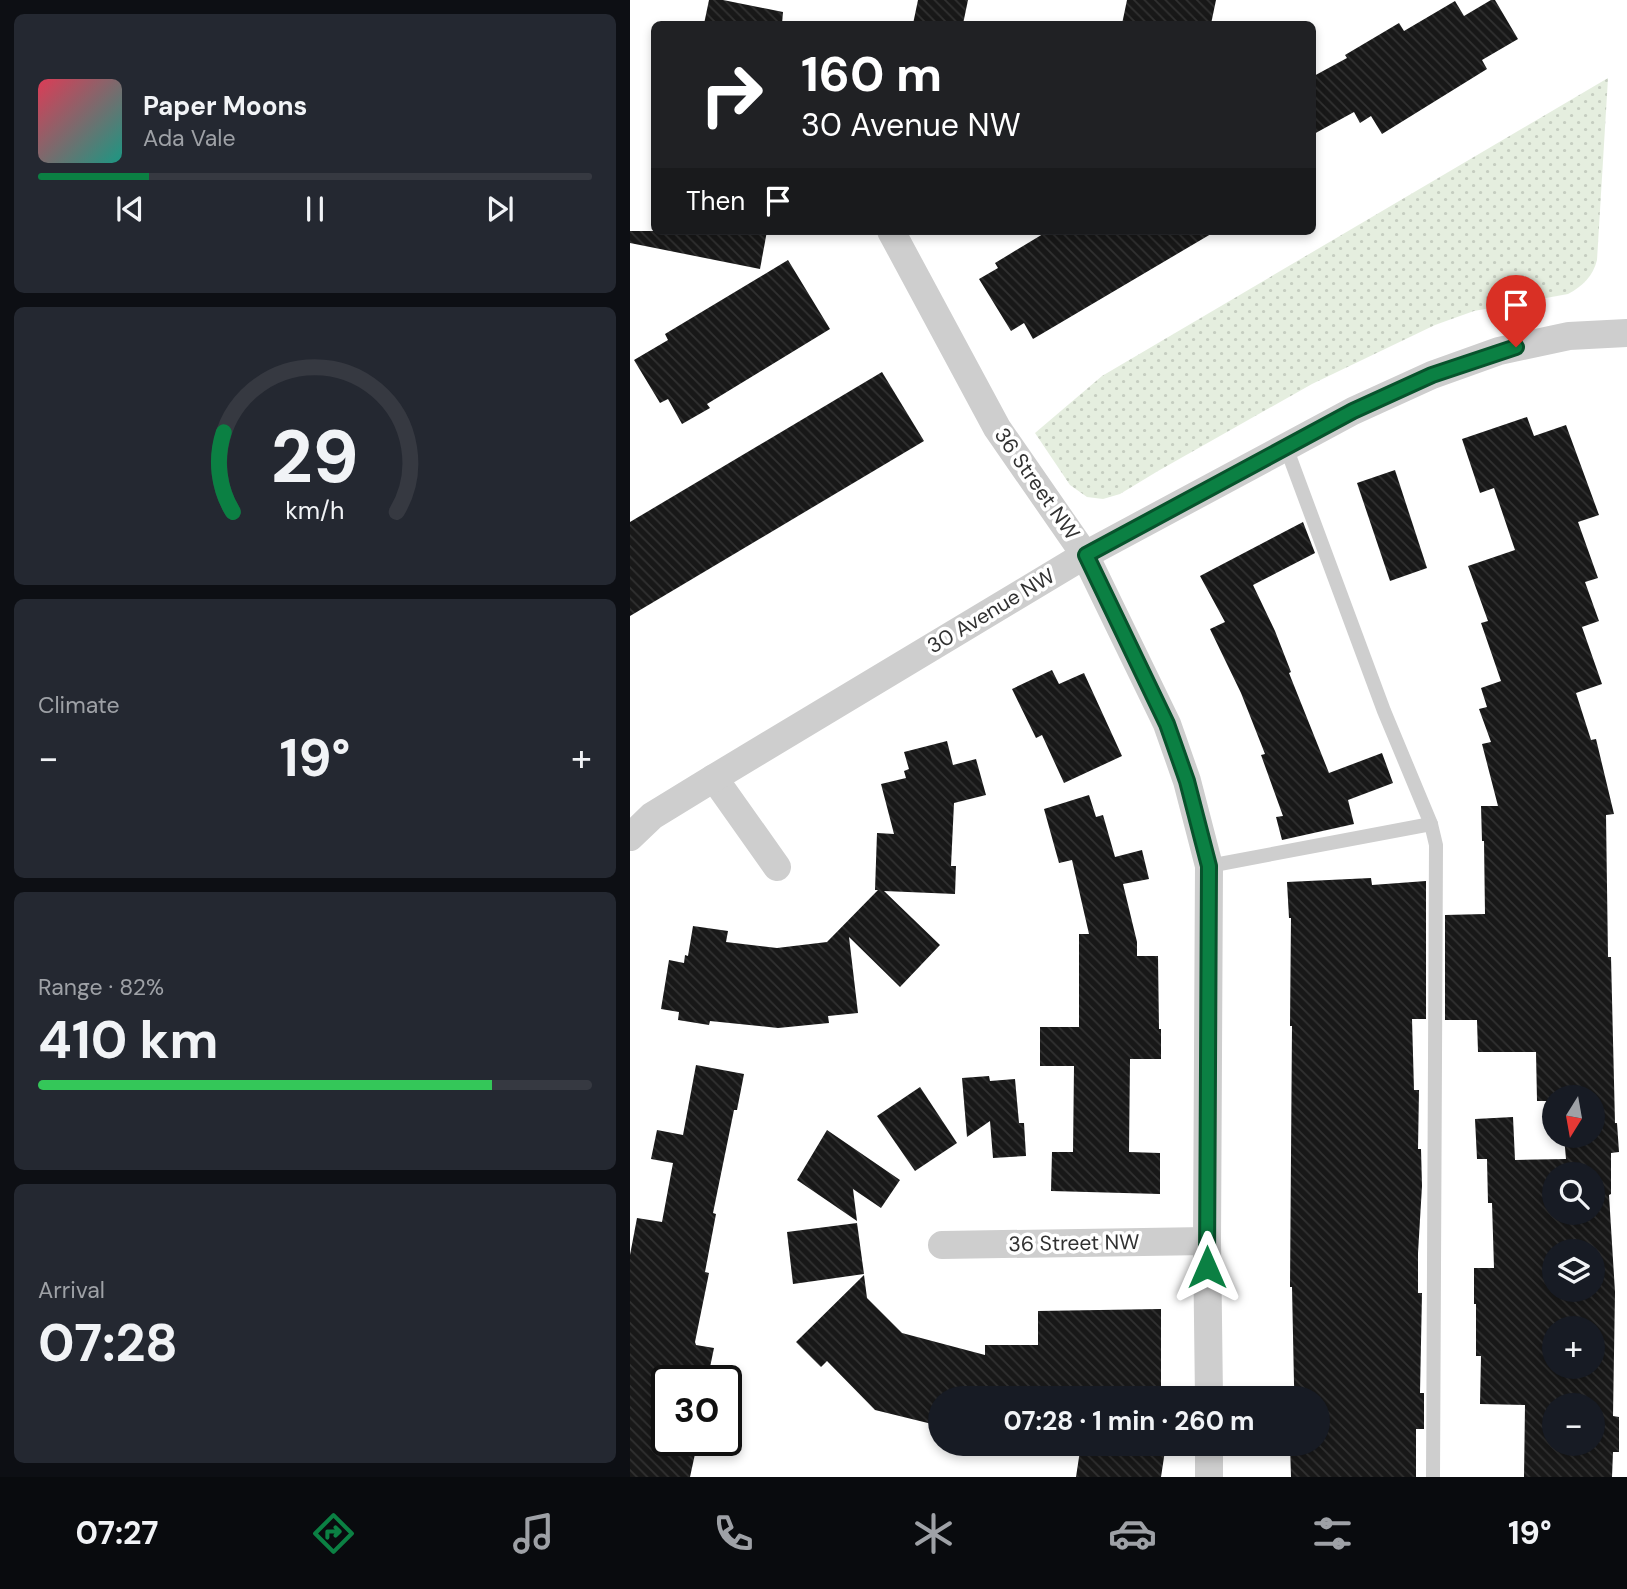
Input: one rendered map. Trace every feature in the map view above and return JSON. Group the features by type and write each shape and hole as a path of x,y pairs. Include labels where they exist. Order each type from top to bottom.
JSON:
{"street":[{"name":"36 Street NW","path":"893,235 996,428 1086,555 1167,724 1187,781 1209,866 1209,1386"},
{"name":"30 Avenue NW","path":"630,837 652,816 1086,555 1353,411 1432,375 1499,351 1569,335 1627,333"},
{"path":"714,778 777,867"},
{"name":"36 Street NW","path":"942,1245 1207,1241"},
{"path":"1209,1456 1209,1477"}],"lane":[{"path":"1286,447 1384,711 1431,824 1436,845 1433,1477"},
{"path":"1209,866 1431,824"}],"green space":[{"path":"1608,78 1597,260 1590,276 1578,288 1568,294 1474,311 1435,325 1312,384 1120,494 1103,499 1087,497 1070,485 1035,433 1102,376"}],"building":[{"path":"709,0 723,0 783,12 782,21 705,21"},
{"path":"918,0 968,0 964,21 914,21"},
{"path":"1127,0 1216,0 1212,21 1123,21"},
{"path":"1495,0 1518,39 1482,60 1487,69 1382,134 1371,116 1360,123 1354,112 1316,133 1316,75 1347,58 1345,55 1399,23 1404,31 1455,1 1464,16"},
{"path":"630,231 651,231 651,235 766,235 760,269 630,243"},
{"path":"1041,235 1209,235 1033,339 1024,323 1011,331 979,279 998,268 995,263"},
{"path":"788,260 830,329 707,404 710,408 682,424 668,399 660,403 634,360 668,340 665,334"},
{"path":"882,372 924,441 630,616 630,522"},
{"path":"1527,417 1534,436 1566,425 1599,515 1578,522 1598,578 1585,582 1599,621 1582,627 1602,684 1576,693 1591,740 1596,739 1614,814 1606,815 1608,957 1611,957 1615,1123 1619,1152 1611,1153 1609,1195 1615,1292 1613,1416 1619,1417 1619,1452 1613,1452 1612,1477 1524,1477 1525,1405 1480,1404 1481,1356 1476,1356 1474,1268 1494,1268 1492,1203 1488,1203 1487,1159 1477,1159 1475,1119 1513,1117 1515,1160 1566,1159 1565,1148 1605,1148 1605,1085 1542,1085 1542,1101 1537,1101 1536,1052 1478,1052 1477,1020 1445,1020 1445,915 1485,914 1481,806 1498,806 1482,744 1491,742 1479,709 1487,707 1481,688 1501,681 1481,623 1488,621 1468,566 1515,550 1494,488 1480,493 1462,439"},
{"path":"1395,470 1427,568 1390,581 1357,483"},
{"path":"1303,522 1315,553 1253,585 1275,631 1329,773 1382,753 1393,783 1348,800 1354,824 1282,840 1276,817 1283,816 1261,755 1265,754 1241,693 1210,629 1225,622 1200,576"},
{"path":"1052,670 1059,684 1084,673 1122,756 1064,783 1042,735 1036,738 1012,689"},
{"path":"947,741 953,765 976,759 986,795 954,803 951,866 956,866 955,894 884,891 940,945 900,987 849,937 858,1013 828,1016 829,1023 778,1028 710,1021 709,1025 678,1020 679,1012 661,1009 669,960 684,963 685,955 688,956 693,926 728,931 726,942 777,948 827,942 878,890 875,890 877,833 894,834 881,784 906,778 904,771 909,769 904,752"},
{"path":"1089,795 1096,817 1103,815 1115,857 1142,850 1149,879 1123,884 1137,942 1137,956 1158,956 1161,1029 1161,1059 1130,1059 1129,1152 1160,1153 1160,1194 1051,1191 1052,1152 1073,1152 1074,1066 1040,1066 1040,1027 1079,1027 1079,934 1089,934 1072,860 1059,863 1044,809"},
{"path":"1371,878 1372,885 1426,881 1426,1019 1412,1019 1414,1090 1419,1090 1418,1149 1421,1149 1418,1293 1422,1293 1420,1393 1424,1393 1424,1429 1416,1429 1416,1477 1291,1477 1290,1456 1330,1456 1330,1386 1294,1386 1290,1287 1291,918 1287,882"},
{"path":"696,1065 744,1074 713,1213 716,1214 705,1272 709,1273 695,1342 696,1345 714,1348 710,1365 651,1365 651,1456 695,1456 690,1477 630,1477 630,1255 637,1218 662,1222 673,1163 651,1159 657,1130 683,1135"},
{"path":"989,1076 990,1081 1015,1079 1019,1123 1024,1123 1026,1156 993,1158 990,1121 967,1137 962,1078"},
{"path":"920,1087 957,1143 915,1171 877,1116"},
{"path":"827,1130 900,1180 881,1208 853,1189 857,1221 797,1180"},
{"path":"857,1223 864,1274 793,1284 787,1232"},
{"path":"864,1275 867,1298 902,1333 985,1355 985,1345 1038,1345 1038,1311 1161,1309 1161,1386 928,1386 928,1423 875,1410 827,1361 821,1367 796,1342"},
{"path":"1079,1456 1164,1456 1161,1477 1076,1477"}],"route":[{"path":"1207,1267 1209,866 1187,781 1167,724 1086,555 1353,411 1432,375 1516,347"}]}
